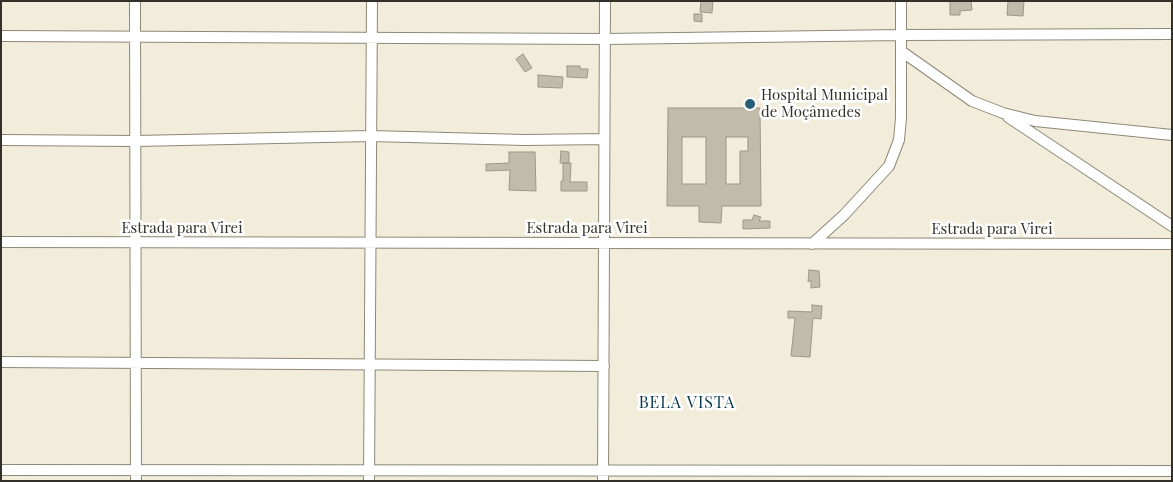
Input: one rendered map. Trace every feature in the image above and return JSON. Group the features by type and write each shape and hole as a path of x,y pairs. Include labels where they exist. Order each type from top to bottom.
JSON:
{"street":[{"path":"136,1 136,476"},
{"path":"369,476 372,1"},
{"path":"603,476 605,1"},
{"path":"812,244 844,215 888,166 899,140 901,118 901,1"},
{"path":"1,36 605,39 901,34 1172,34"},
{"path":"901,51 972,101 1003,113 1035,121 1172,135"},
{"path":"1003,113 1172,226"},
{"path":"1,140 136,141 371,136 524,140 604,139"},
{"name":"Estrada para Virei","path":"1,242 1172,244"},
{"path":"1,362 604,366"},
{"path":"1,470 136,476 899,476 1172,471"}],"building":[{"path":"701,1 713,1 712,13 700,12"},
{"path":"950,1 971,1 972,10 960,11 960,15 950,15"},
{"path":"1008,1 1024,1 1023,16 1007,15"},
{"path":"694,14 702,14 702,22 694,21"},
{"path":"523,54 532,68 525,72 516,59"},
{"path":"567,66 580,66 580,69 588,69 587,78 567,77"},
{"path":"538,75 563,77 562,88 538,87"},
{"path":"668,108 760,108 761,206 722,206 721,223 699,222 699,206 667,206","holes":["682,137 706,137 706,184 682,184","726,137 748,137 748,151 740,151 740,184 726,184"]},
{"path":"561,151 569,152 569,163 560,163"},
{"path":"509,152 535,152 536,191 509,190 510,170 486,171 486,164 509,163"},
{"path":"563,163 571,163 570,182 587,182 587,191 561,191"},
{"path":"754,215 761,217 759,221 770,221 770,228 743,229 743,220 752,220"},
{"path":"809,270 819,271 820,287 811,288 811,280 808,282"},
{"path":"812,305 822,306 821,319 813,318 810,357 791,356 795,318 788,318 788,311 812,312"}],"place":[{"name":"Hospital Municipal de Moçâmedes","path":"750,104"}],"district":[{"name":"BELA VISTA","path":"687,403"}]}
